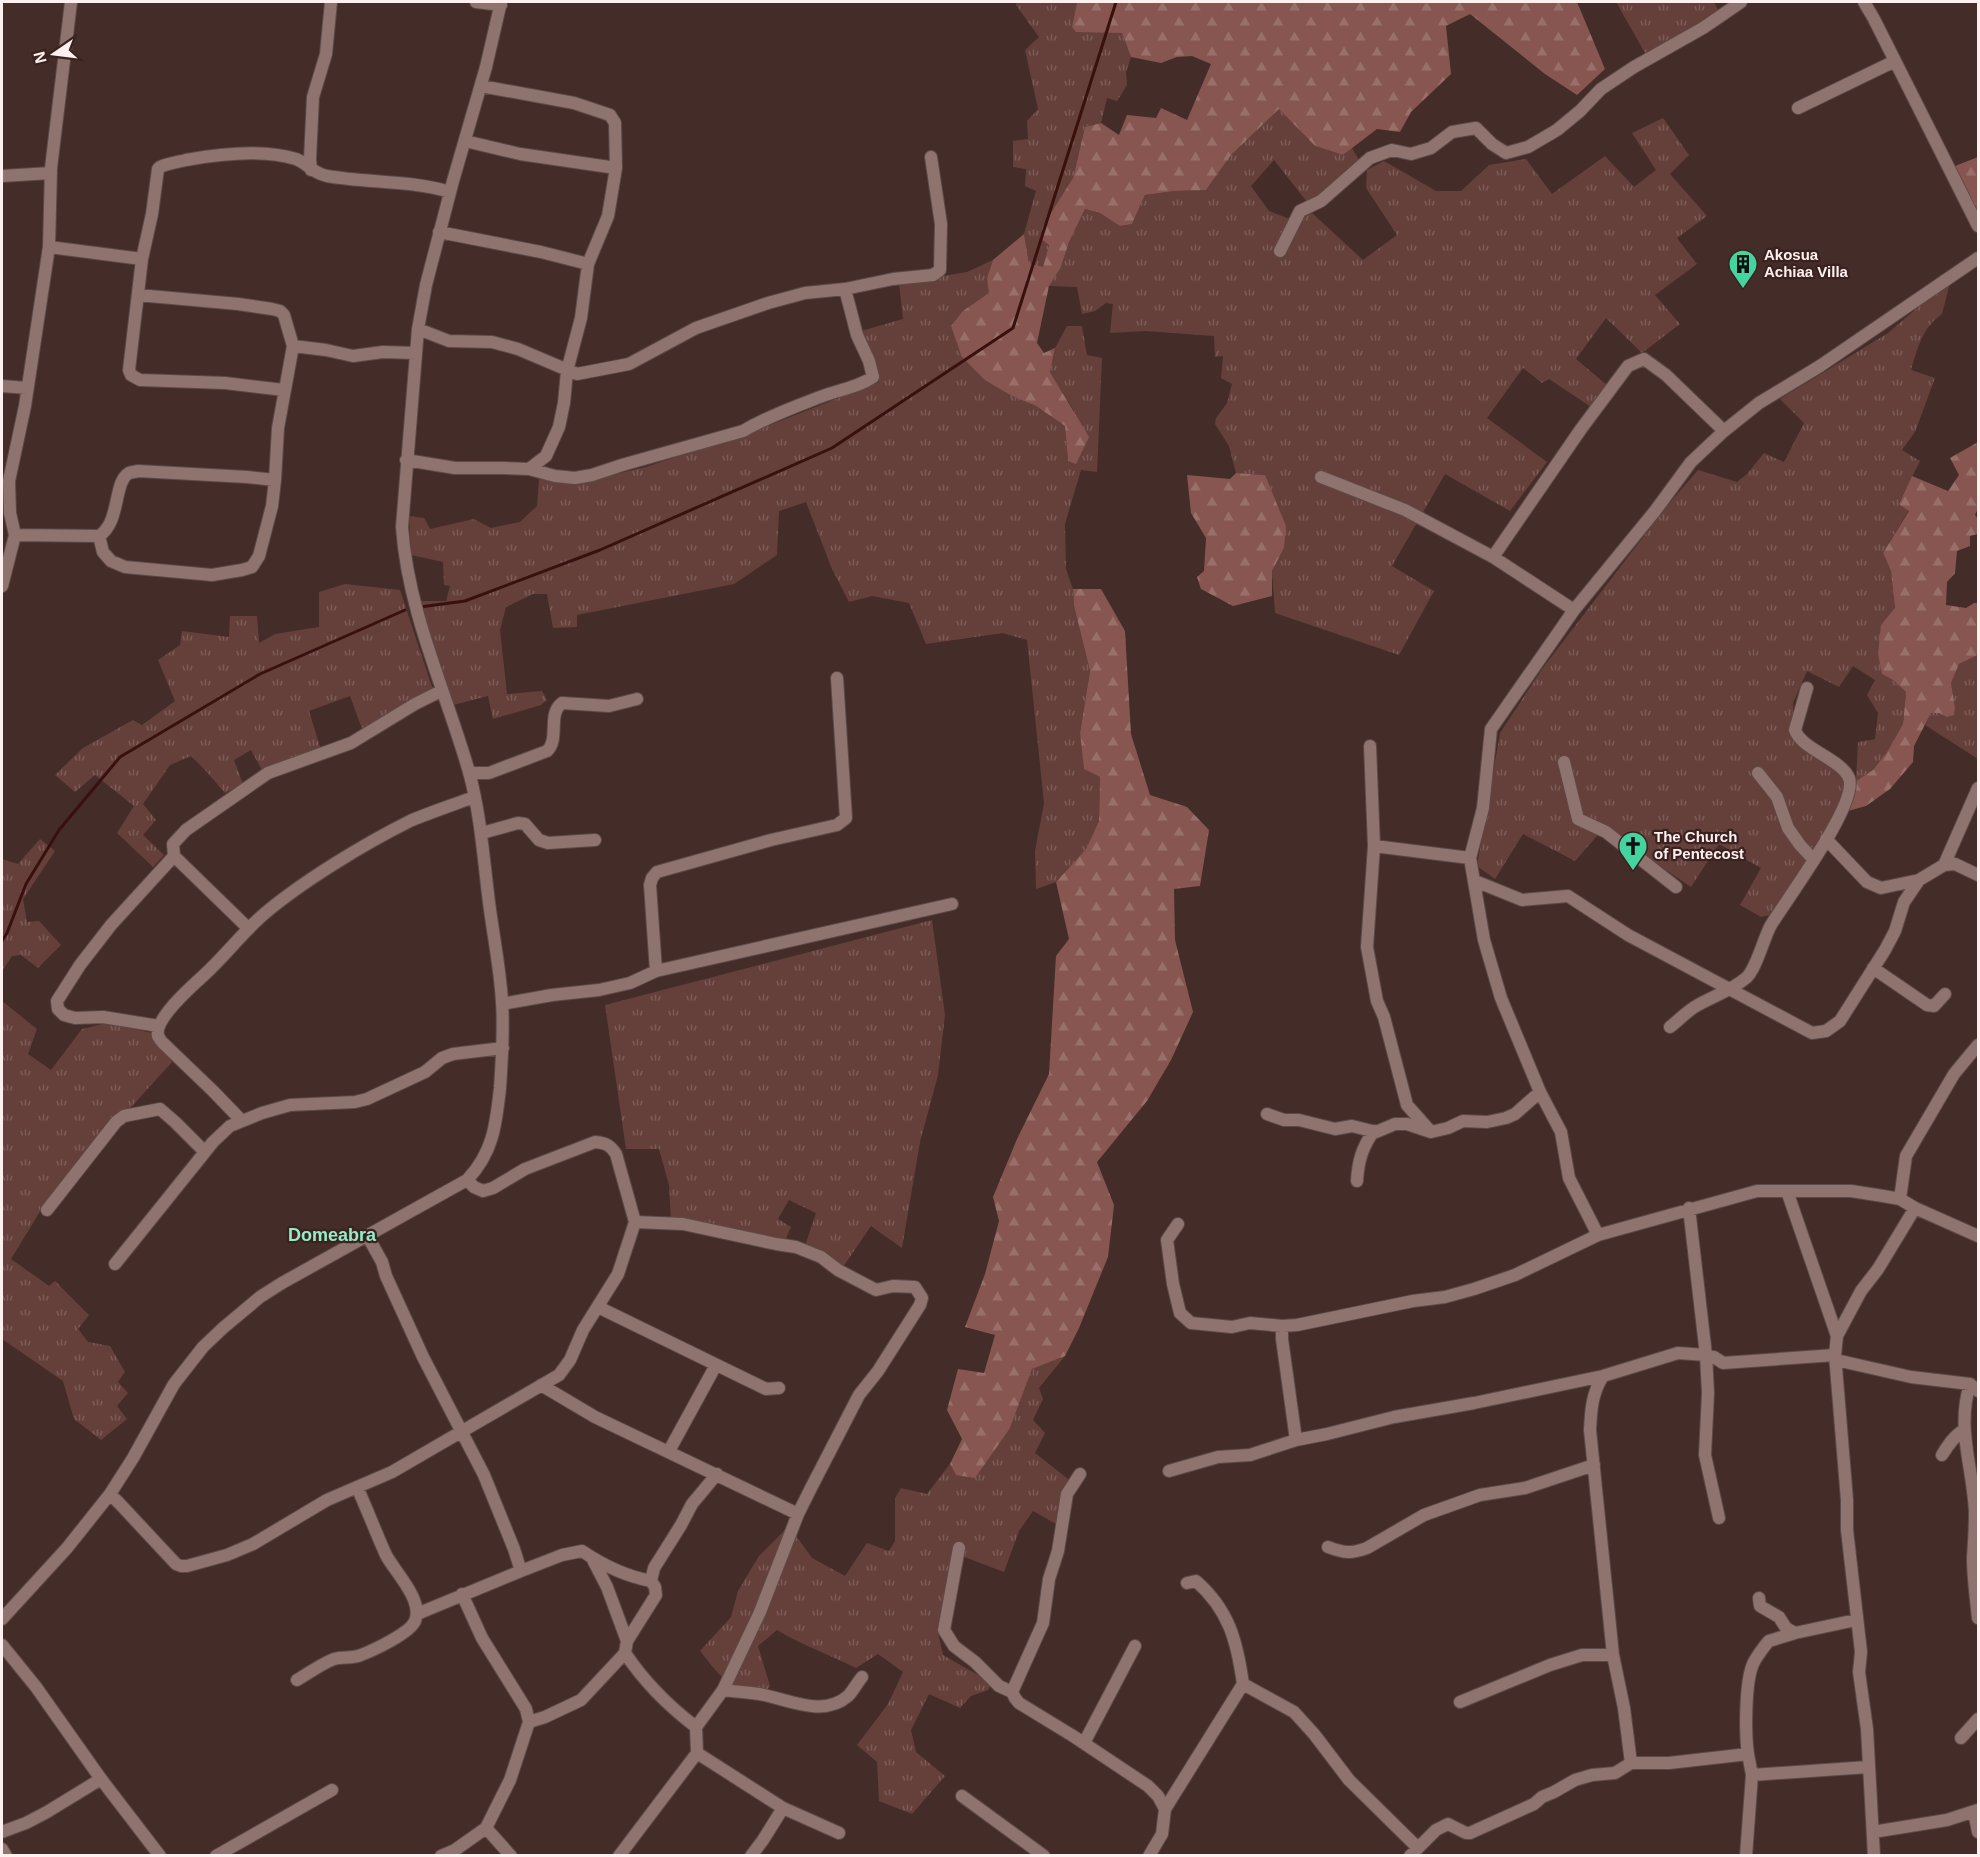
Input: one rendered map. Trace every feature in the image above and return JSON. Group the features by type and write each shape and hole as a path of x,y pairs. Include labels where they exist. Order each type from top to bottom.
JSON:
{"street":[{"path":"2,586 15,535 10,513 9,481 27,388 49,247 51,173 71,2"},
{"path":"311,170 313,97 326,54 331,2"},
{"path":"2,1619 67,1548 110,1494 174,1384 203,1347 239,1314 302,1271 467,1180 483,1160 490,1146 499,1094 503,1048 502,1004 482,833 469,773 441,691 415,603 403,548 402,527 418,329 439,232 481,86 501,3 476,2"},
{"path":"1280,251 1300,211 1321,201 1370,158 1392,150 1411,154 1431,148 1452,132 1476,128 1492,144 1506,153 1528,147 1557,130 1581,111 1601,89 1634,67 1703,28 1741,2"},
{"path":"1864,2 1978,226"},
{"path":"1798,108 1895,61"},
{"path":"481,86 574,102 610,115 615,123 616,168 608,216 588,264 581,318 567,371 560,427 546,456 529,469"},
{"path":"465,141 520,154 616,168"},
{"path":"284,390 225,382 140,380 131,375 129,370 142,260 160,166 214,155 238,153 296,159 311,170 326,176 417,184 450,192"},
{"path":"418,329 449,341 492,342 518,349 577,374 628,364 696,328 724,317 805,293 933,275 940,270 941,224 930,157"},
{"path":"2,176 51,173"},
{"path":"439,232 541,252 588,264"},
{"path":"49,247 142,260"},
{"path":"1599,1235 1569,1178 1561,1132 1540,1092 1502,998 1484,940 1470,858 1483,807 1491,729 1574,610 1655,511 1691,462 1724,431 1759,404 1820,366 1978,258"},
{"path":"406,460 455,468 529,469 574,478 592,475 743,431 760,421 822,396 861,385 873,377 869,361 857,335 845,289"},
{"path":"99,536 103,552 111,561 125,567 212,575 242,570 252,567 259,556 272,506 276,480 278,428 293,346 286,318 280,311 238,304 138,296"},
{"path":"293,346 353,356 383,352 416,353"},
{"path":"1493,557 1581,429 1628,366 1644,359 1666,375 1724,431"},
{"path":"2,386 27,388"},
{"path":"15,535 99,536 107,531 123,479 128,473 166,471 276,480"},
{"path":"1322,477 1405,510 1493,557 1574,610"},
{"path":"656,971 650,885 657,873 771,840 837,825 846,818 837,678"},
{"path":"1670,1027 1696,1006 1730,990 1748,977 1770,926 1814,860 1842,812 1850,786 1849,778 1845,772 1797,736 1795,730 1807,688"},
{"path":"248,928 174,856 173,844 186,830 252,782 268,773 351,743 441,691"},
{"path":"469,773 489,773 547,751 552,743 555,715 558,706 562,703 609,706 637,699"},
{"path":"1370,746 1374,846 1367,947 1377,1001 1384,1017 1407,1105 1431,1132"},
{"path":"1564,762 1578,819 1606,832 1676,887"},
{"path":"1758,773 1777,797 1788,828 1814,860"},
{"path":"1944,865 1978,788"},
{"path":"241,1120 158,1036 159,1026 179,998 266,912 318,876 411,821 474,797"},
{"path":"482,833 525,824 539,840 548,843 595,840"},
{"path":"1826,839 1867,882 1881,888 1919,880 1944,865 1955,864 1978,875"},
{"path":"1374,846 1470,858"},
{"path":"159,1026 103,1017 75,1018 64,1015 58,1009 57,1001 80,965 111,924 174,856"},
{"path":"1475,881 1522,900 1568,896 1628,935 1806,1031 1820,1033 1832,1028 1840,1021 1895,931 1904,902 1919,880"},
{"path":"502,1004 599,990 630,983 656,971 952,904"},
{"path":"1873,968 1927,1005 1934,1006 1945,994"},
{"path":"1900,1199 1906,1156 1954,1074 1978,1045"},
{"path":"115,1264 221,1133 241,1120 290,1105 355,1102 367,1099 426,1072 442,1058 453,1054 503,1048"},
{"path":"1267,1114 1284,1120 1299,1120 1324,1127 1352,1126 1374,1131 1395,1124 1407,1124 1431,1132 1448,1128 1462,1120 1487,1122 1506,1118 1515,1114 1540,1092"},
{"path":"47,1210 116,1122 124,1116 160,1109 205,1152"},
{"path":"1357,1181 1358,1163 1366,1142 1374,1131"},
{"path":"110,1494 176,1564 181,1566 227,1555 253,1544 327,1500 392,1472 559,1375 570,1360 583,1330 618,1274 635,1222 619,1162 611,1146 596,1142 525,1169 493,1188 483,1191 474,1187 467,1180"},
{"path":"1178,1224 1167,1240 1173,1284 1180,1313 1191,1323 1232,1327 1250,1323 1282,1326 1445,1297 1515,1275 1599,1235 1689,1208 1757,1191 1851,1191 1900,1199 1978,1236"},
{"path":"1787,1191 1837,1336 1836,1357 1847,1500 1847,1530 1861,1652 1859,1672 1867,1729 1874,1856"},
{"path":"1689,1208 1706,1355 1708,1393 1705,1455 1719,1518"},
{"path":"1837,1336 1861,1291 1878,1269 1915,1208"},
{"path":"619,1856 697,1753 696,1726 723,1690 760,1612 798,1514 859,1395 878,1371 920,1305 922,1298 915,1287 904,1286 876,1290 821,1257 796,1247 683,1224 635,1222"},
{"path":"367,1235 382,1262 403,1315 484,1475 521,1572"},
{"path":"598,1307 766,1389 779,1388"},
{"path":"1282,1326 1296,1440"},
{"path":"1169,1471 1218,1457 1250,1455 1296,1440 1394,1417 1603,1376 1678,1353 1706,1355 1723,1363 1836,1357 1911,1377 1974,1388 1964,1401 1964,1431 1975,1511 1973,1560 1978,1618"},
{"path":"669,1451 716,1365"},
{"path":"1603,1376 1596,1387 1592,1402 1590,1430 1613,1656 1624,1708 1631,1763"},
{"path":"541,1385 595,1417 798,1514"},
{"path":"1942,1455 1964,1431"},
{"path":"1328,1547 1342,1553 1367,1548 1424,1515 1480,1495 1525,1488 1594,1465"},
{"path":"651,1581 654,1568 692,1504 717,1474"},
{"path":"1080,1474 1067,1494 1058,1551 1049,1579 1043,1623 1012,1692 1019,1703 1148,1786 1158,1796 1165,1809"},
{"path":"297,1680 336,1659 359,1656 392,1640 411,1627 416,1620 417,1614 406,1582 387,1557 357,1486"},
{"path":"958,1548 944,1630 954,1646 975,1662 999,1686 1012,1692"},
{"path":"417,1614 562,1555 582,1551 613,1570 651,1581 656,1595 626,1647 581,1700 545,1718 529,1722"},
{"path":"592,1558 608,1587 626,1647 648,1684 663,1701 696,1726"},
{"path":"1149,1856 1162,1834 1165,1809 1243,1683 1238,1648 1223,1613 1211,1594 1196,1581 1187,1583"},
{"path":"441,1856 455,1850 486,1828 510,1780 529,1722 526,1709 482,1638 462,1594"},
{"path":"1759,1598 1760,1606 1779,1617 1786,1628 1795,1634"},
{"path":"1746,1856 1752,1775 1745,1738 1748,1684 1753,1664 1768,1641 1856,1620"},
{"path":"2,1645 36,1687 101,1779 160,1856"},
{"path":"1084,1743 1135,1646"},
{"path":"1460,1702 1550,1665 1582,1655 1613,1656"},
{"path":"723,1690 761,1694 824,1707 831,1706 849,1695 861,1677"},
{"path":"1243,1683 1294,1712 1314,1734 1348,1780 1414,1851 1436,1830 1448,1824 1470,1833 1534,1804 1542,1797 1575,1780 1592,1775 1615,1773 1631,1763 1669,1763 1748,1754"},
{"path":"1961,1738 1978,1719"},
{"path":"697,1753 783,1808 839,1833"},
{"path":"1752,1775 1868,1767"},
{"path":"2,1832 47,1812 101,1779"},
{"path":"216,1856 332,1790"},
{"path":"962,1796 1044,1856"},
{"path":"751,1856 783,1808"},
{"path":"1873,1832 1947,1820 1976,1811 1978,1832"},
{"path":"486,1828 511,1856"},
{"path":"2,1850 6,1856"}],"green space":[{"path":"1017,2 1077,2 1072,27 1122,33 1131,57 1126,72 1127,85 1117,101 1107,98 1101,123 1085,127 1073,178 1061,199 1043,268 1029,263 1024,234 1036,191 1025,186 1026,169 1013,167 1013,141 1028,139 1027,121 1038,109 1025,50 1039,37 1016,5"},
{"path":"1077,2 1577,2 1605,69 1577,95 1545,74 1470,14 1446,26 1451,74 1411,112 1400,132 1377,129 1343,155 1315,146 1279,109 1231,155 1206,190 1145,195 1132,224 1120,226 1100,213 1085,209 1069,242 1061,267 1049,286 1037,343 1044,353 1055,348 1050,372 1089,437 1076,464 1068,461 1065,426 1036,406 1012,396 985,380 962,357 951,326 963,311 989,293 987,278 993,260 1024,234 1029,263 1043,267 1049,245 1040,238 1043,226 1073,178 1085,127 1101,123 1119,135 1127,115 1156,118 1161,108 1187,120 1211,64 1192,56 1177,57 1161,63 1131,57 1122,33 1076,32 1072,27"},
{"path":"1616,2 1714,2 1718,10 1695,27 1645,53"},
{"path":"1279,109 1315,146 1343,155 1352,148 1360,162 1325,195 1307,202 1274,160 1251,186 1269,211 1290,219 1312,213 1363,260 1397,235 1366,188 1367,170 1384,161 1436,191 1461,191 1489,165 1526,159 1552,194 1605,156 1634,187 1656,170 1632,133 1663,118 1689,155 1670,174 1707,216 1677,238 1697,264 1655,295 1680,324 1642,353 1606,318 1576,359 1608,386 1591,407 1549,379 1542,383 1523,368 1487,418 1547,462 1510,511 1445,474 1392,566 1434,591 1399,655 1275,613 1272,571 1284,548 1265,475 1236,473 1229,446 1215,424 1216,418 1227,403 1232,384 1221,378 1223,356 1215,357 1214,336 1145,331 1110,333 1113,304 1106,303 1095,311 1082,314 1077,287 1049,286 1061,267 1069,242 1085,209 1100,213 1121,226 1132,224 1145,195 1206,190 1231,155"},
{"path":"1978,157 1978,212 1955,166"},
{"path":"993,260 987,278 990,293 964,311 1012,396 1036,406 1065,426 1068,461 1074,411 1050,372 1055,348 1067,326 1082,326 1087,355 1102,358 1097,472 1081,470 1065,524 1066,569 1073,589 1074,606 1090,671 1080,733 1084,768 1100,777 1099,821 1086,849 1056,882 1036,889 1035,851 1044,803 1027,640 1003,633 926,644 909,603 872,596 849,602 832,569 806,502 779,511 777,555 734,584 577,615 577,627 553,628 547,594 533,594 506,607 500,630 507,694 542,691 547,700 541,705 493,719 488,696 453,705 420,601 446,601 450,586 444,585 443,562 411,555 409,516 424,518 430,529 474,519 491,528 520,522 537,506 539,479 577,483 646,467 765,427 879,382 875,361 861,331 903,319 899,283 967,272"},
{"path":"1951,279 1942,314 1925,332 1911,370 1935,378 1915,432 1902,450 1920,461 1899,503 1909,510 1883,553 1891,571 1895,609 1881,625 1882,674 1906,692 1903,724 1887,752 1873,770 1856,781 1858,742 1875,739 1878,713 1867,695 1875,680 1853,666 1839,687 1807,671 1793,703 1793,740 1841,773 1846,782 1836,815 1827,832 1773,914 1761,917 1740,905 1761,868 1719,844 1691,887 1604,828 1575,861 1523,834 1495,879 1477,866 1500,733 1542,669 1667,506 1698,470 1737,482 1747,474 1764,453 1784,462 1804,423 1780,399 1888,333"},
{"path":"1978,442 1978,508 1975,515 1978,519 1978,534 1970,536 1970,546 1957,551 1955,573 1947,582 1946,605 1966,608 1978,603 1978,655 1959,664 1951,683 1954,715 1947,717 1939,713 1931,713 1914,746 1913,762 1890,789 1866,806 1848,811 1856,781 1873,770 1887,752 1903,724 1906,692 1882,674 1878,654 1881,625 1895,608 1891,571 1883,553 1909,511 1899,504 1912,476 1948,491 1959,475 1950,458"},
{"path":"1236,473 1265,475 1286,526 1284,548 1272,571 1272,596 1233,606 1201,589 1197,577 1204,571 1206,538 1191,513 1187,475 1230,479"},
{"path":"345,584 400,590 435,696 365,737 350,696 309,711 321,750 263,772 251,750 234,760 243,784 225,793 191,756 170,765 143,804 156,820 143,835 164,855 153,867 117,833 134,806 95,775 75,792 55,775 83,748 133,720 142,725 175,701 158,660 180,645 182,631 229,637 230,616 257,616 259,643 275,634 319,627 319,592"},
{"path":"1073,589 1101,589 1125,631 1131,734 1150,795 1187,807 1209,830 1200,886 1174,889 1175,940 1193,1012 1171,1060 1147,1101 1097,1162 1114,1205 1108,1257 1079,1328 1065,1356 1032,1369 1010,1428 975,1478 956,1475 950,1464 962,1439 947,1410 958,1369 984,1373 995,1335 965,1327 985,1274 999,1221 993,1197 1017,1139 1049,1074 1056,956 1069,939 1056,882 1086,849 1099,821 1100,777 1084,769 1080,733 1090,671 1074,606"},
{"path":"1978,655 1978,759 1925,725 1931,713 1939,713 1955,707 1951,683 1959,664"},
{"path":"40,839 55,851 23,899 27,922 39,921 61,945 38,968 21,955 12,956 2,971 2,859 18,864"},
{"path":"932,920 945,1015 938,1075 920,1142 902,1248 871,1226 843,1267 803,1252 816,1213 789,1200 778,1219 791,1227 784,1243 671,1220 669,1185 659,1149 626,1149 605,1005"},
{"path":"2,1001 37,1029 28,1054 51,1070 82,1029 107,1023 152,1033 172,1062 47,1200 11,1259 49,1286 55,1281 89,1315 78,1329 88,1342 110,1346 125,1372 118,1382 128,1393 117,1406 127,1419 101,1440 74,1419 63,1381 2,1339"},
{"path":"1065,1356 1039,1388 1043,1399 1033,1420 1045,1433 1035,1453 1068,1479 1058,1525 1033,1511 1019,1531 1004,1572 954,1553 937,1628 943,1655 992,1683 988,1690 971,1696 960,1708 929,1694 911,1730 916,1752 945,1776 912,1814 879,1801 877,1762 857,1745 888,1704 903,1672 878,1654 856,1668 777,1630 758,1646 770,1686 766,1692 742,1688 727,1681 700,1651 731,1617 738,1591 759,1556 789,1526 812,1558 845,1576 867,1543 889,1551 895,1541 895,1498 901,1488 927,1494 950,1464 956,1475 1010,1428 1032,1369"}],"waterway":[{"path":"420,607 465,601 600,550 832,448 1013,328 1116,2"},
{"path":"2,941 26,884 59,830 120,757 260,674 405,610"}],"place":[{"name":"Akosua Achiaa Villa","path":"1743,290"},
{"name":"The Church of Pentecost","path":"1633,872"}],"district":[{"name":"Domeabra","path":"332,1235"}]}
